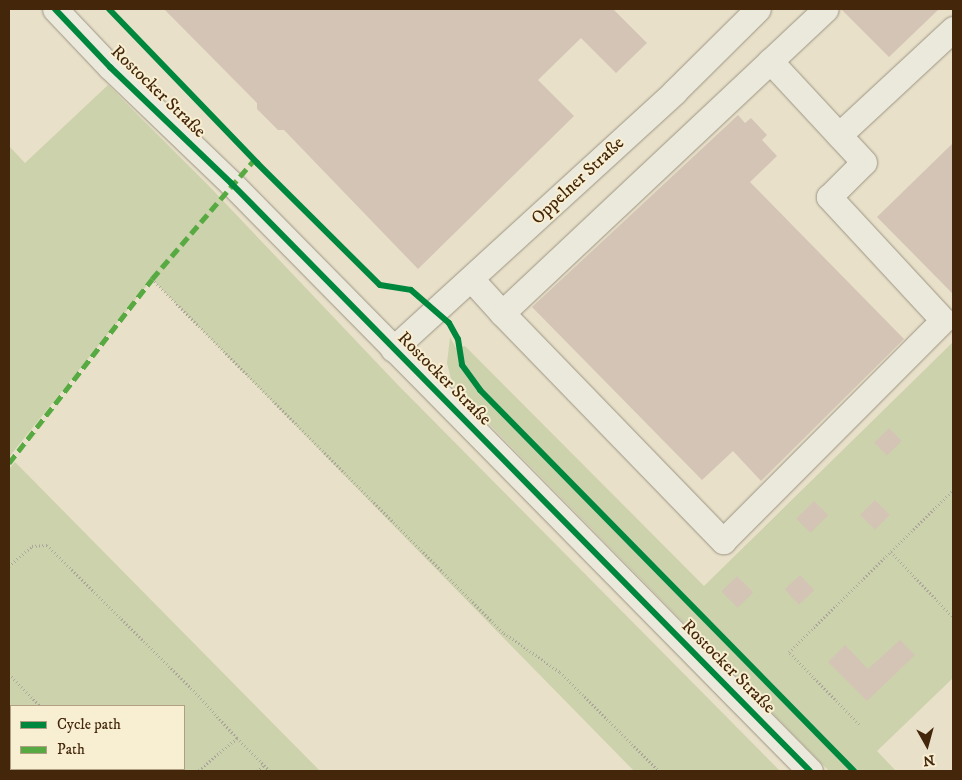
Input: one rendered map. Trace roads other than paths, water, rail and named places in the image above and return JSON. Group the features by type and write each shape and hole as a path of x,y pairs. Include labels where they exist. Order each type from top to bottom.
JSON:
{"street":[{"name":"Rostocker Straße","path":"55,9 810,771"},
{"name":"Oppelner Straße","path":"393,349 471,279 758,9"},
{"path":"502,313 826,9"},
{"path":"839,135 953,29"},
{"path":"471,279 723,541 943,320 829,198 864,162 770,61"}]}
